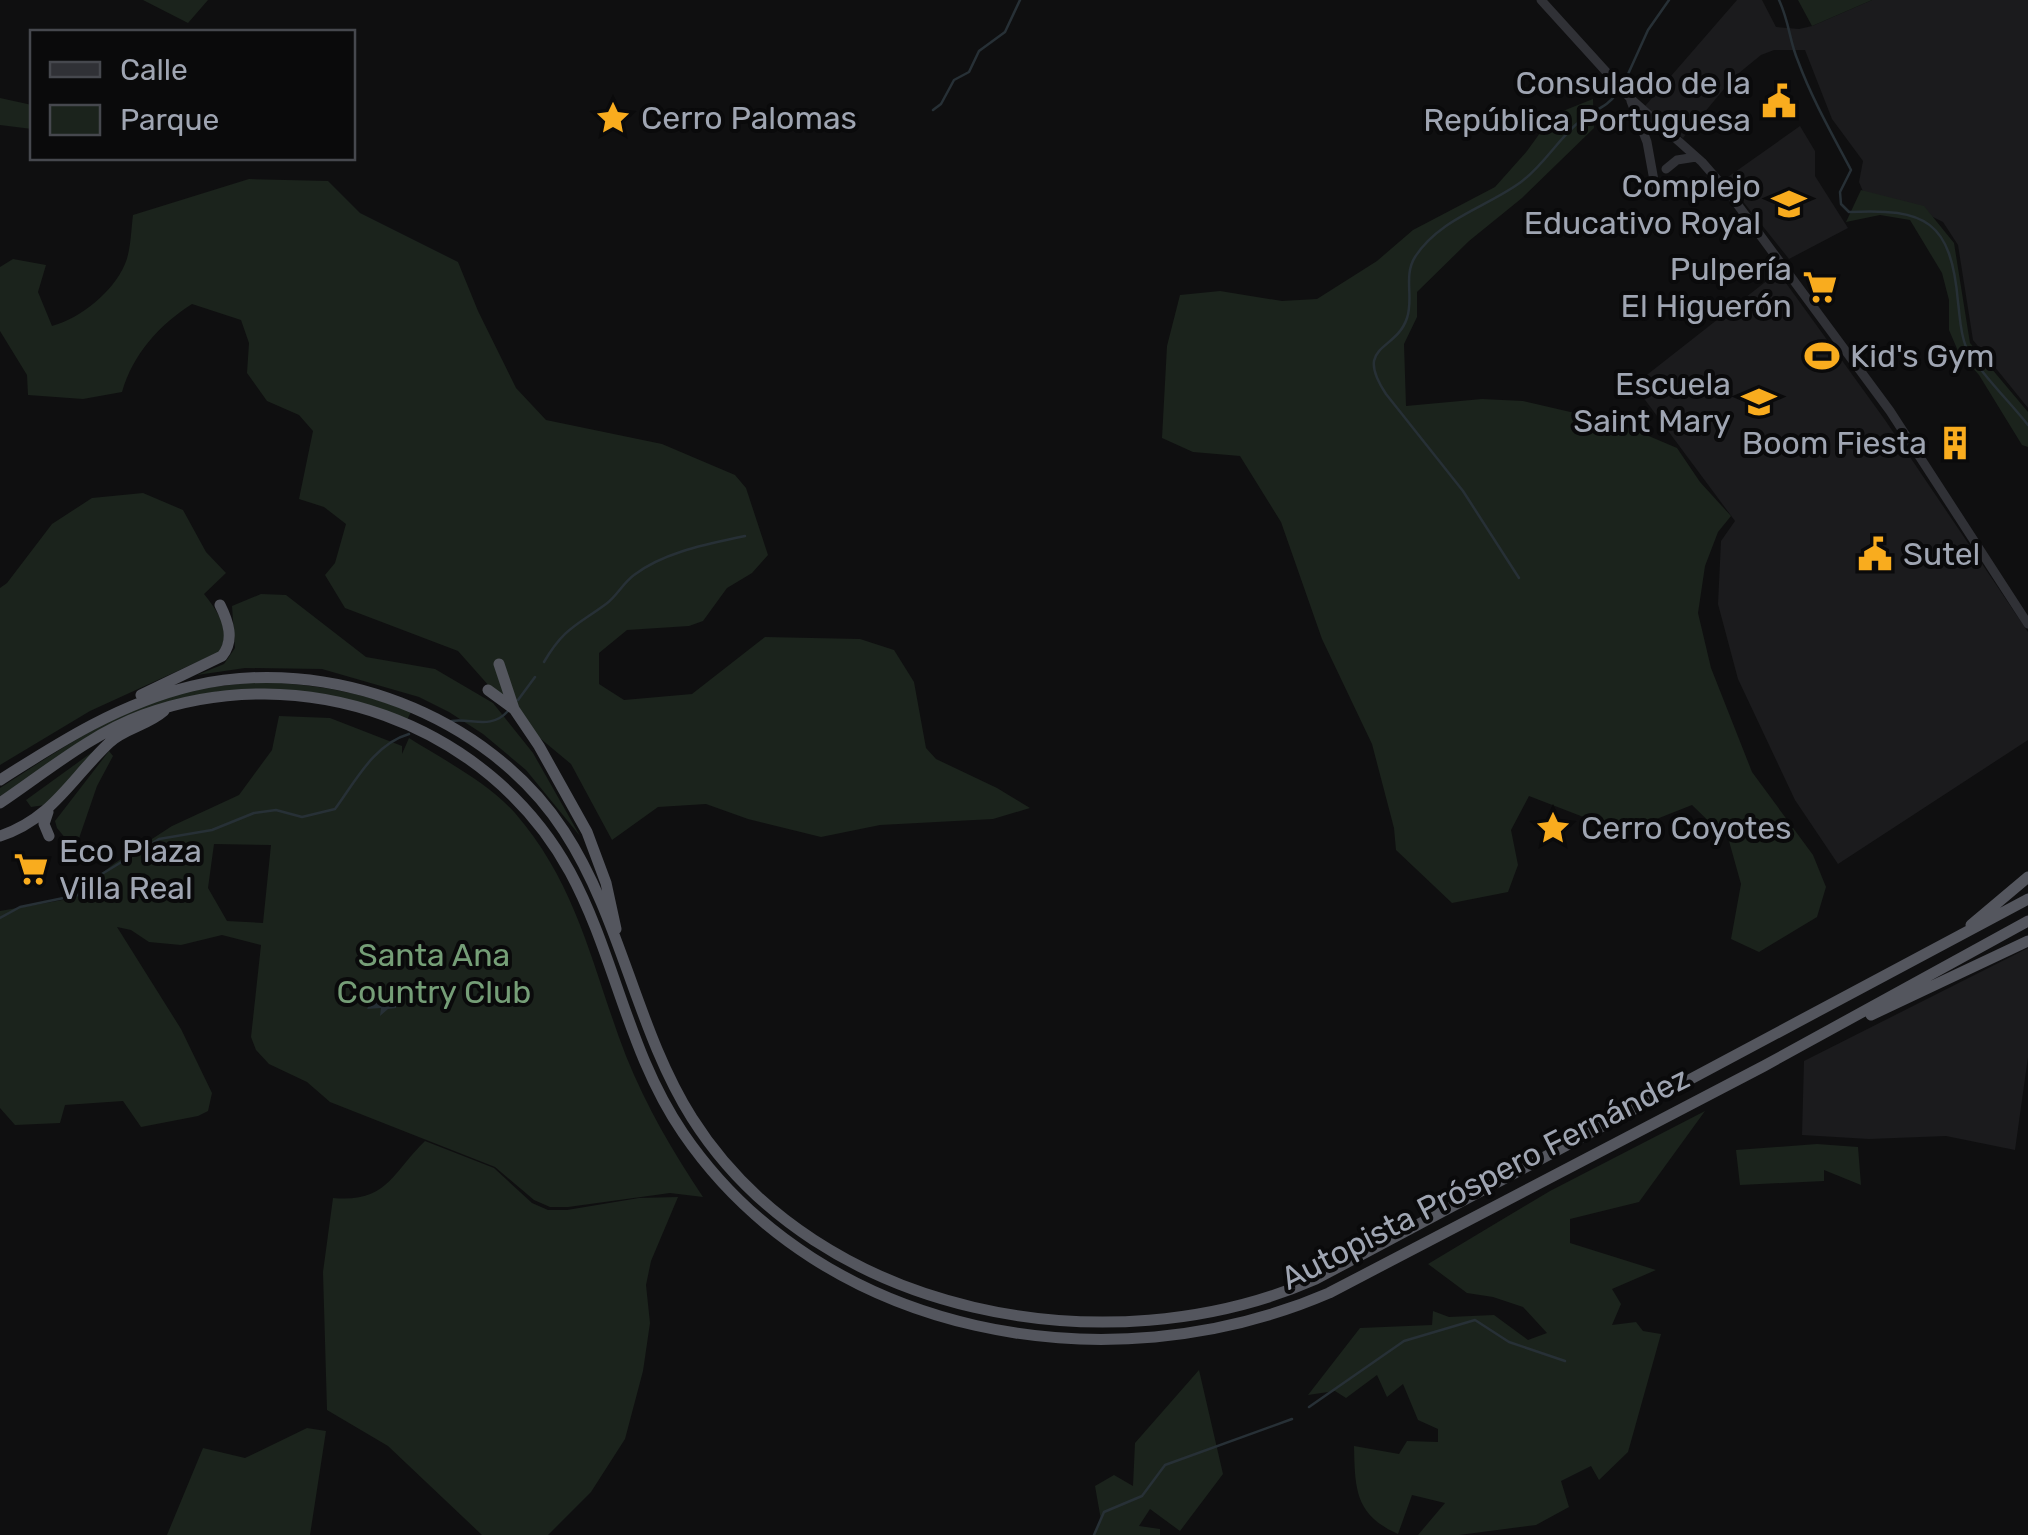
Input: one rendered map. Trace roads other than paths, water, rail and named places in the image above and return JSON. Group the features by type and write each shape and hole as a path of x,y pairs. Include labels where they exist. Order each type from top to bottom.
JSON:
{"highway":[{"path":"89,724 105,712 222,656 230,636 220,605"},
{"path":"499,664 511,706 539,746 587,832 610,894 618,944"},
{"name":"Autopista Próspero Fernández","path":"0,780 89,724 190,686 262,678 332,683 385,697 426,714 493,756 547,808 587,870 618,944 640,1012 693,1119 733,1170 792,1225 849,1261 930,1293 1008,1314 1088,1322 1198,1314 1253,1303 1316,1280 2028,899"},
{"path":"488,690 511,706"},
{"name":"Autopista Próspero Fernández","path":"0,802 107,732 166,708 223,696 328,698 404,723 472,761 535,820 565,864 608,956 653,1081 681,1130 741,1203 812,1260 893,1300 952,1320 1019,1334 1111,1340 1206,1331 1286,1312 1371,1272 1764,1066 2028,921"},
{"path":"0,836 35,822 111,741 151,722 166,708"},
{"path":"21,829 49,836 44,824 48,812 80,775"},
{"path":"1899,969 1972,924 2028,878"},
{"path":"1764,1066 2028,941"}],"street":[{"path":"1540,0 1630,98 1696,156 1729,193 1840,340 2028,624"},
{"path":"1630,98 1656,186"},
{"path":"1666,169 1678,160 1696,156"}],"waterway":[{"path":"933,110 941,104 954,80 969,72 979,51 1005,32 1020,0"},
{"path":"1624,83 1648,30 1669,0"},
{"path":"1779,0 1804,75 1851,170 1840,192 1841,204 1849,212 1876,211 1915,217 1941,237 1949,253 1966,347 2028,425"},
{"path":"1519,578 1463,491 1386,394 1377,378 1375,357 1402,329 1407,318 1411,264 1425,244 1450,223 1521,182 1572,128 1616,94"},
{"path":"544,662 564,635 610,601 646,567 687,550 745,536"},
{"path":"518,700 535,677"},
{"path":"452,721 488,722 508,711"},
{"path":"0,918 20,907 78,895 97,877 159,839 212,830 254,813 276,810 302,817 335,809 375,755 409,734"},
{"path":"1309,1407 1404,1341 1475,1320 1509,1342 1565,1361"},
{"path":"1094,1535 1104,1512 1142,1496 1165,1465 1292,1419"}],"place":[{"name":"Consulado de la República Portuguesa","path":"1779,101"},
{"name":"Cerro Palomas","path":"613,118"},
{"name":"Complejo Educativo Royal","path":"1789,204"},
{"name":"Pulpería El Higuerón","path":"1820,287"},
{"name":"Kid's Gym","path":"1822,356"},
{"name":"Escuela Saint Mary","path":"1759,402"},
{"name":"Boom Fiesta","path":"1955,443"},
{"name":"Sutel","path":"1875,554"},
{"name":"Cerro Coyotes","path":"1553,828"},
{"name":"Eco Plaza Villa Real","path":"31,869"}],"park label":[{"name":"Santa Ana Country Club","path":"434,974"}]}
